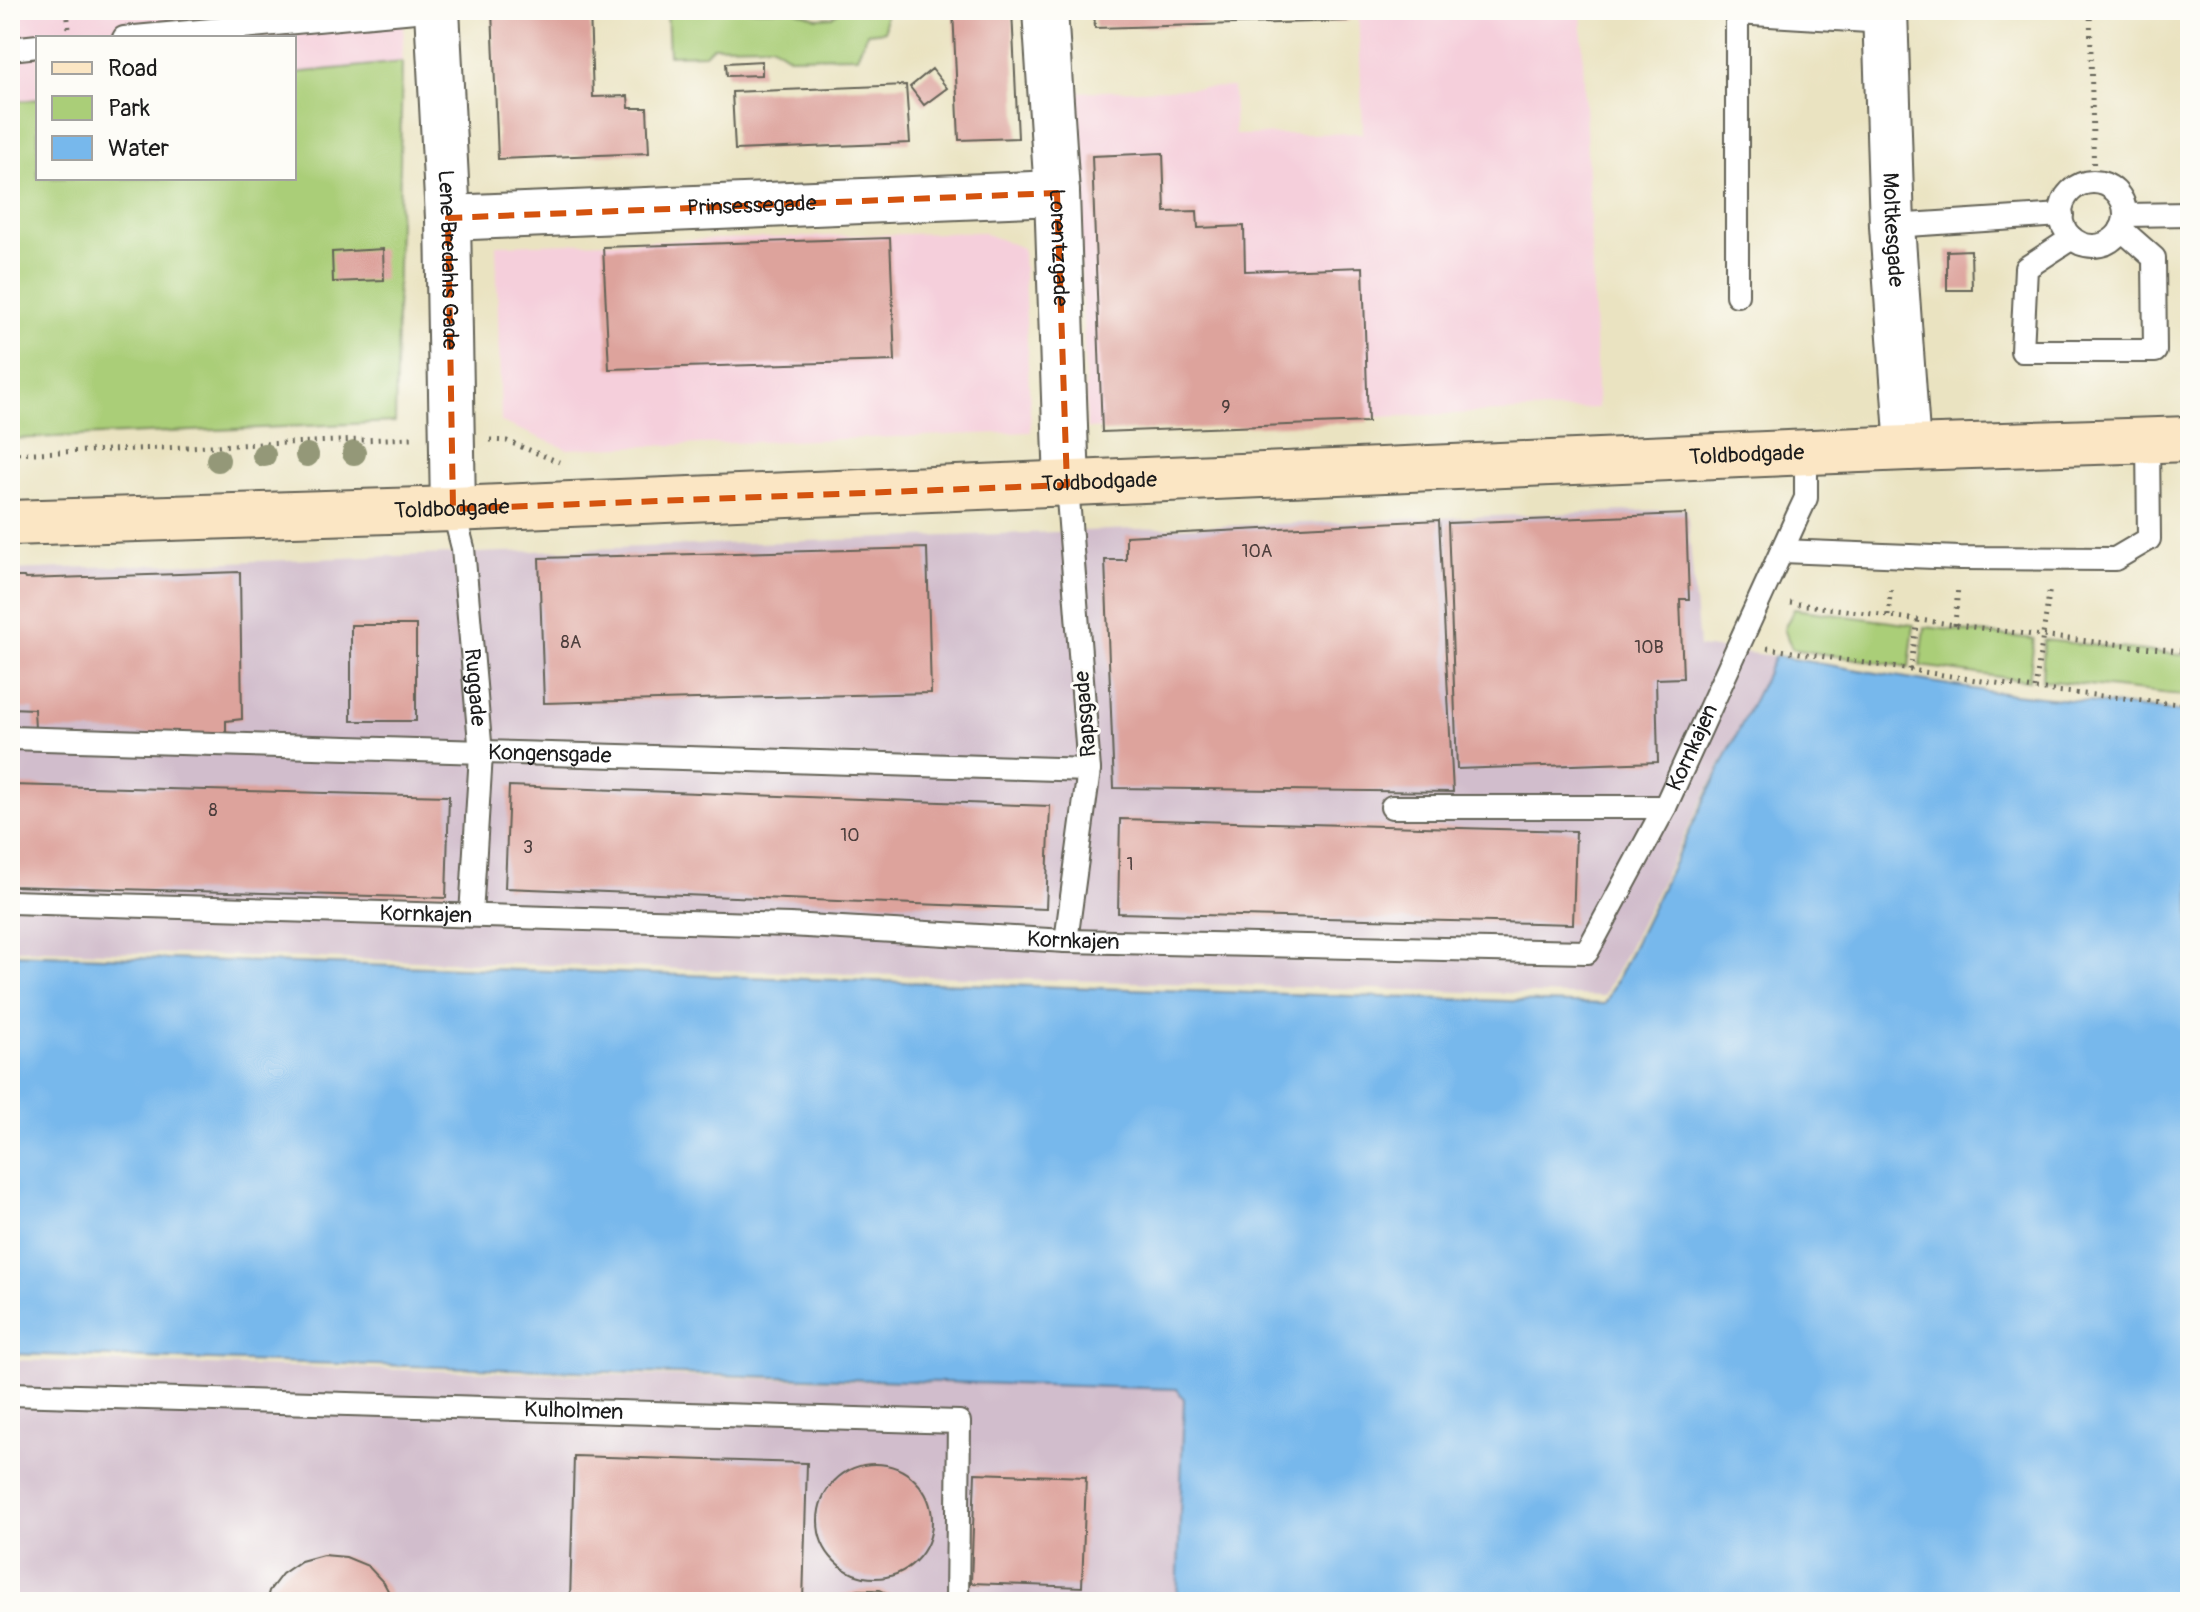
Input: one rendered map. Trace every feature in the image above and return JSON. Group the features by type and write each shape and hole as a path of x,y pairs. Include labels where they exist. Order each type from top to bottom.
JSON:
{"street":[{"name":"Lene Bredahls Gade","path":"437,10 448,218 453,509"},
{"name":"Lorentzgade","path":"1045,10 1057,193 1067,485"},
{"name":"Moltkesgade","path":"1885,16 1892,226 1908,448"},
{"name":"Prinsessegade","path":"448,218 1057,193"},
{"name":"Toldbodgade","path":"10,523 453,509 1908,448 2169,440"}],"lane":[{"path":"146,36 426,10"},
{"path":"1737,295 1737,13 1885,16"},
{"path":"10,49 36,46"},
{"path":"2084,183 2094,183 2113,189 2124,205 2123,222 2108,243 2099,245 2080,243 2072,238 2066,231 2062,215 2068,195 2084,183"},
{"path":"2123,222 2190,214"},
{"path":"1892,226 2062,215"},
{"path":"2072,238 2026,268 2022,351 2155,351 2154,258 2123,222"},
{"path":"1782,551 2055,560 2115,559 2149,539 2169,440"},
{"name":"Kornkajen","path":"10,902 790,925 1066,941 1587,952 1665,807 1806,498 1806,453"},
{"name":"Rapsgade","path":"1066,941 1089,770 1067,485"},
{"name":"Ruggade","path":"453,509 463,548 481,754 471,915"},
{"name":"Kongensgade","path":"10,738 1089,770"},
{"path":"1392,807 1665,807"},
{"name":"Kulholmen","path":"10,1394 959,1422 957,1602"}],"path":[{"path":"67,10 70,36"},
{"path":"2090,10 2094,183"},
{"path":"10,454 413,438 507,441 561,463"},
{"path":"2035,689 2055,560"},
{"path":"1760,599 2190,652"},
{"path":"1910,670 1918,620"},
{"path":"1739,644 2035,689 2190,705"}],"highlighted area":[{"path":"1057,193 1067,485 453,509 448,218"}],"shaded area":[{"path":"10,10 405,10 402,62 296,73 296,36 36,36 36,99 10,102"},
{"path":"1358,10 1581,10 1598,408 1087,429 1074,92 1233,87 1235,135 1363,133"},
{"path":"981,232 1023,248 1031,432 567,449 501,422 496,245"},
{"path":"1687,509 1699,647 1775,656 1604,996 10,949 10,570"},
{"path":"10,1360 1177,1389 1184,1399 1178,1602 10,1602"}],"green space":[{"path":"667,10 794,10 817,18 832,17 841,10 885,10 885,31 867,33 857,56 790,57 771,45 713,46 705,54 669,55"},
{"path":"402,62 395,422 10,439 10,102 36,99 36,180 296,180 296,73"},
{"path":"1794,609 1914,625 1909,667 1792,649 1784,629"},
{"path":"1925,627 2034,639 2029,681 1920,666"},
{"path":"2044,640 2190,656 2190,696 2042,680"}],"water":[{"path":"1775,656 1985,691 2190,713 2190,1602 1177,1602 1184,1399 1177,1389 10,1354 10,954 1605,1004"}],"building":[{"path":"492,10 590,10 593,97 628,96 629,108 647,108 649,153 498,159"},
{"path":"953,10 1012,10 1018,138 959,140"},
{"path":"1094,10 1349,10 1349,21 1095,28"},
{"path":"762,61 762,75 727,76 726,63"},
{"path":"932,69 947,88 924,105 910,87"},
{"path":"906,85 910,143 735,150 732,92"},
{"path":"1163,153 1165,212 1197,211 1198,228 1244,226 1245,271 1363,267 1368,422 1102,432 1092,156"},
{"path":"890,238 895,361 609,369 603,247"},
{"path":"383,249 384,280 333,282 332,252"},
{"path":"1971,250 1972,290 1947,290 1947,251"},
{"path":"1686,514 1689,599 1680,599 1683,678 1656,679 1658,762 1457,769 1448,523"},
{"path":"1439,520 1453,792 1114,788 1105,560 1126,560 1126,536"},
{"path":"927,548 931,693 544,703 539,558"},
{"path":"240,572 242,719 226,721 226,736 35,729 34,709 10,708 10,577"},
{"path":"351,625 416,625 416,721 351,721"},
{"path":"10,785 449,796 446,898 10,886"},
{"path":"509,786 1050,806 1046,909 505,888"},
{"path":"1120,819 1576,831 1573,924 1118,913"},
{"path":"574,1456 807,1463 803,1602 570,1602"},
{"path":"875,1464 897,1468 916,1480 928,1499 932,1521 928,1543 916,1562 897,1574 875,1578 853,1574 834,1562 822,1543 818,1521 822,1499 834,1480 853,1468"},
{"path":"975,1473 1086,1477 1082,1587 971,1583"},
{"path":"323,1555 346,1557 368,1566 384,1583 394,1602 266,1602 269,1591 282,1574 301,1561"},
{"path":"859,1590 880,1590 906,1602 835,1602 843,1595"}]}
